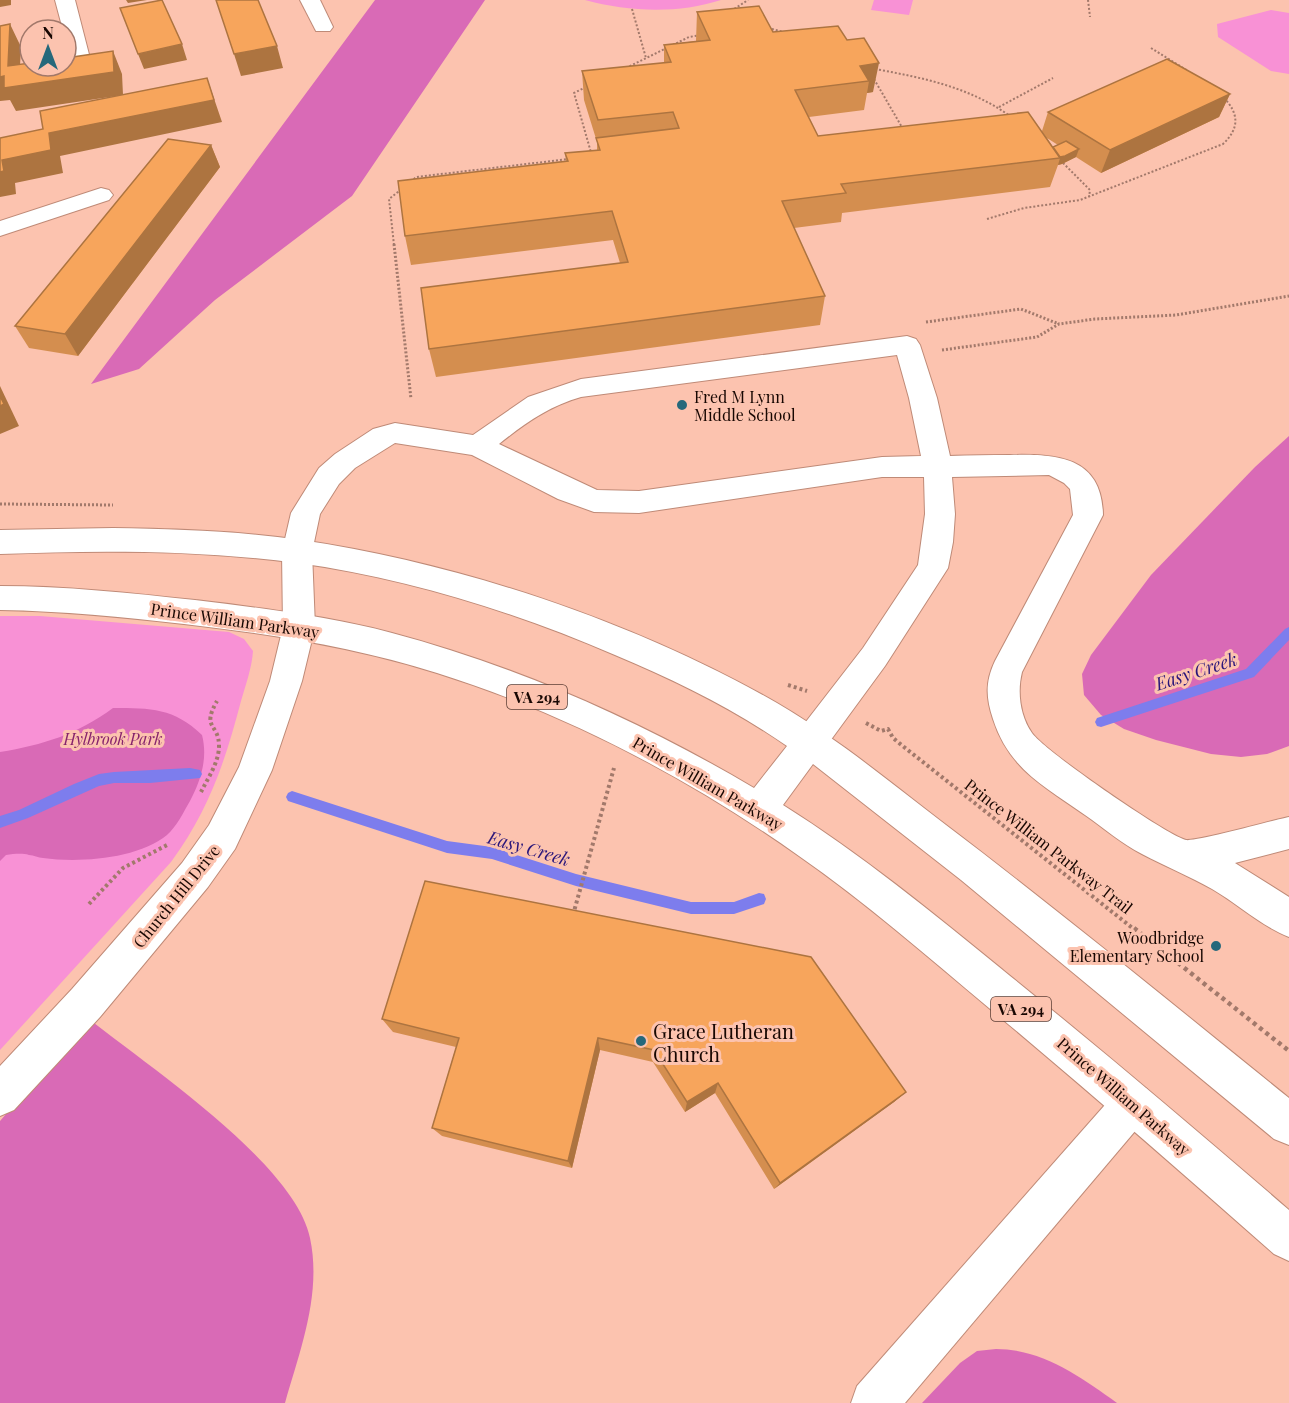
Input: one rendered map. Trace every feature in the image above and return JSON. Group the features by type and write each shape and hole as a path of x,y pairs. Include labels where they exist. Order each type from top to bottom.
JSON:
{"main road":[{"path":"65,0 83,70"},
{"path":"310,0 323,27"},
{"path":"0,229 101,195"},
{"path":"478,446 532,404 581,388 907,345 920,385 936,466 940,514 937,554 933,568 874,657 759,809"},
{"name":"Church Hill Drive","path":"0,1096 86,1003 195,875 222,837 255,770 286,681 299,627 297,552 306,513 329,476 345,461 382,436 395,432 478,446 568,491 594,501 609,503 639,502 863,469 1049,465 1074,473 1082,482 1088,503 1088,514 1006,671 1003,700 1022,746 1043,765 1152,841 1185,858"},
{"path":"0,542 192,542 297,552 411,573 551,617 654,657 763,712 810,742 950,848 1289,1124"},
{"name":"Prince William Parkway","path":"0,598 107,603 299,627 392,646 495,680 604,725 717,784 804,839 929,934 1133,1103 1289,1239"},
{"path":"1185,858 1289,832"},
{"path":"1185,858 1243,887 1289,919"},
{"path":"874,1403 1133,1103"}],"path":[{"path":"729,12 748,0"},
{"path":"1088,0 1090,17"},
{"path":"632,9 646,58"},
{"path":"768,28 789,34"},
{"path":"625,68 699,31"},
{"path":"689,37 712,34"},
{"path":"1151,48 1193,74"},
{"path":"867,67 947,83 975,93 999,106 1012,117 1001,118"},
{"path":"872,76 903,130 892,131"},
{"path":"999,106 1053,78"},
{"path":"592,156 574,93 594,83"},
{"path":"987,219 1024,208 1089,197 1223,144 1238,128 1238,118 1235,109 1219,93"},
{"path":"411,399 389,199 416,177 569,159"},
{"path":"1063,163 1090,190 1089,197"},
{"path":"940,350 1037,337 1059,324 1095,319 1176,315 1289,296"},
{"path":"916,324 1021,309 1059,324"},
{"path":"200,794 219,750 218,741 208,720 217,701"},
{"name":"Prince William Parkway Trail","path":"881,730 888,729 893,738 904,747 1289,1051"},
{"path":"569,926 614,768"},
{"path":"89,904 123,868 158,851 174,839"}],"green space":[{"path":"375,0 485,0 352,196 215,300 139,369 91,384"},
{"path":"585,0 721,0 688,8 653,10 619,7"},
{"path":"874,0 913,0 909,15 871,10"},
{"path":"1271,10 1289,13 1289,74 1271,71 1218,37 1217,24"},
{"path":"1289,436 1289,746 1267,754 1241,757 1211,754 1124,729 1101,715 1084,695 1082,674 1091,655 1151,575 1255,467"},
{"name":"Hylbrook Park","path":"0,616 40,616 229,632 244,639 253,651 222,765 206,804 184,843 171,862 0,1050"},
{"path":"113,708 161,711 182,719 202,735 204,760 200,777 190,801 174,828 155,843 125,854 73,860 15,854 6,855 0,861 0,752 31,746 73,732"},
{"path":"89,1019 216,1118 277,1179 299,1209 310,1238 313,1280 308,1322 285,1403 0,1403 0,1121"},
{"path":"1013,1350 1045,1359 1075,1374 1117,1403 922,1403 960,1363 977,1351"}],"building":[{"path":"162,0 182,44 138,54 120,8"},
{"path":"216,0 258,0 277,46 234,54"},
{"path":"759,6 773,32 838,26 847,40 864,38 879,63 860,66 869,81 795,90 818,136 1028,112 1060,158 841,184 846,193 782,201 825,296 429,349 421,288 628,262 612,211 405,236 398,181 568,161 565,153 600,150 596,138 679,128 673,112 598,120 582,71 671,62 664,45 710,40 697,12"},
{"path":"10,24 8,66 18,65 18,78 73,78 4,88 4,76 0,77 0,26"},
{"path":"113,51 114,72 78,77 78,56"},
{"path":"1167,59 1230,94 1110,150 1048,112"},
{"path":"207,78 214,100 49,133 51,150 2,160 4,171 0,172 0,138 43,129 40,111"},
{"path":"168,139 211,145 65,334 15,326"},
{"path":"1066,141 1079,149 1060,157 1053,147"},
{"name":"Grace Lutheran Church","path":"425,881 811,957 906,1092 780,1183 718,1083 687,1102 654,1050 598,1038 568,1161 432,1128 459,1038 382,1019"}],"waterway":[{"name":"Easy Creek","path":"1101,722 1250,673 1289,632"},
{"name":"Easy Creek","path":"0,822 99,780 114,777 196,774"},
{"name":"Easy Creek","path":"292,797 447,847 492,853 576,880 691,908 734,908 759,899"}],"place":[{"name":"Fred M Lynn Middle School","path":"682,405"},
{"name":"Woodbridge Elementary School","path":"1216,946"},
{"name":"Grace Lutheran Church","path":"641,1041"}]}
